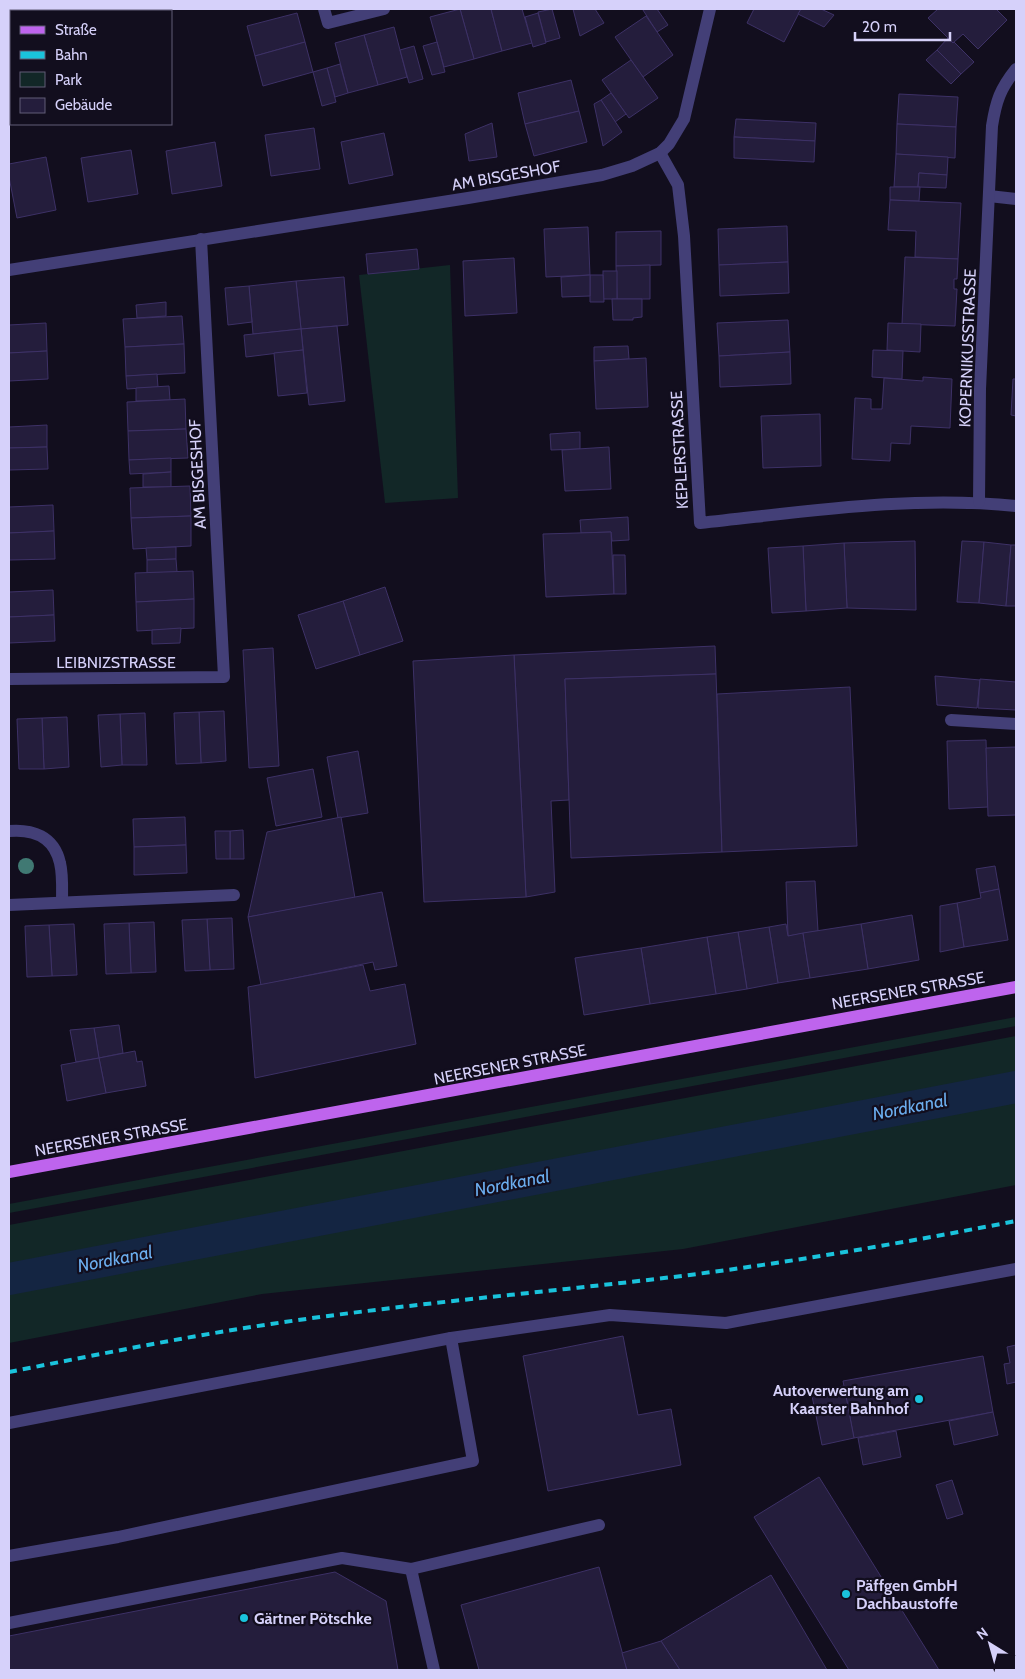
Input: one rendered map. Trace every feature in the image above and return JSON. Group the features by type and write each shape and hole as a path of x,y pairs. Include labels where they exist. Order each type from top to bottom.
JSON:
{"main road":[{"name":"NEERSENER STRASSE","path":"9,1172 1016,987"}],"street":[{"path":"324,9 328,23 381,9"},
{"name":"AM BISGESHOF","path":"9,270 468,198 602,175 632,166 660,153 669,144 684,119 710,9"},
{"name":"KOPERNIKUSSTRASSE","path":"979,502 980,389 992,126 996,102 1006,81 1016,68"},
{"name":"KEPLERSTRASSE","path":"660,153 678,185 684,236 700,523 895,502 979,502 1016,506"},
{"path":"989,196 1016,199"},
{"name":"AM BISGESHOF","path":"201,240 224,677"},
{"name":"LEIBNIZSTRASSE","path":"9,679 224,677"},
{"path":"951,720 1016,724"},
{"path":"9,831 24,830 37,833 46,839 54,849 60,862 62,902"},
{"path":"9,905 234,894"},
{"path":"9,1423 451,1338 610,1316 726,1323 1016,1269"},
{"path":"9,1556 118,1537 473,1461 451,1338"},
{"path":"9,1623 342,1558 411,1569 599,1525"},
{"path":"411,1569 434,1670"}],"green space":[{"path":"450,265 458,498 385,503 359,275"},
{"path":"1016,1017 1016,1026 9,1213 9,1204"},
{"path":"1016,1036 1016,1185 683,1249 262,1294 9,1343 9,1225"}],"building":[{"path":"110,9 167,9 162,10"},
{"path":"460,9 491,9 502,51 474,59"},
{"path":"460,9 474,59 444,67 430,17"},
{"path":"491,9 522,9 532,43 502,51"},
{"path":"552,9 560,38 546,42 538,12"},
{"path":"573,9 595,9 604,23 580,36"},
{"path":"644,9 657,9 668,25 657,32"},
{"path":"754,9 801,9 784,42 747,23"},
{"path":"801,9 821,9 834,15 824,27 798,14"},
{"path":"938,9 996,9 1007,20 978,49 963,34 953,43 928,18"},
{"path":"297,13 305,42 255,56 247,26"},
{"path":"538,13 546,43 533,47 525,17"},
{"path":"646,16 673,55 643,77 615,37"},
{"path":"394,27 407,77 378,85 364,35"},
{"path":"364,35 378,85 348,93 335,43"},
{"path":"948,38 974,62 961,74 937,50"},
{"path":"305,42 313,72 263,86 255,56"},
{"path":"437,42 445,72 432,75 423,46"},
{"path":"414,46 423,79 409,83 400,50"},
{"path":"937,50 961,74 951,84 926,60"},
{"path":"631,60 658,98 629,118 602,80"},
{"path":"340,64 348,93 335,97 327,68"},
{"path":"327,68 336,102 322,106 313,72"},
{"path":"571,80 579,111 525,124 518,93"},
{"path":"611,93 626,114 615,122 601,100"},
{"path":"899,94 958,97 956,127 897,124"},
{"path":"601,100 622,132 603,146 594,104"},
{"path":"579,111 587,142 534,156 525,124"},
{"path":"736,119 816,123 815,141 734,137"},
{"path":"492,123 497,157 469,161 465,134"},
{"path":"897,124 956,127 955,158 896,154"},
{"path":"314,128 320,169 271,176 265,135"},
{"path":"384,133 393,175 349,184 341,142"},
{"path":"734,137 815,141 814,162 734,158"},
{"path":"215,142 222,186 172,194 166,151"},
{"path":"131,150 138,194 88,202 81,158"},
{"path":"896,154 948,157 947,175 919,173 918,187 894,187"},
{"path":"46,157 56,210 17,218 9,177 9,164"},
{"path":"919,173 947,175 946,188 918,187"},
{"path":"890,187 920,187 919,201 890,200"},
{"path":"890,200 961,203 958,259 915,257 916,231 888,230"},
{"path":"787,226 788,262 719,265 718,229"},
{"path":"588,227 590,275 546,277 544,229"},
{"path":"661,231 661,265 616,266 616,232"},
{"path":"417,249 419,269 368,274 366,254"},
{"path":"905,257 958,259 957,279 954,279 954,289 957,289 955,326 902,324"},
{"path":"514,258 517,313 465,316 463,261"},
{"path":"788,262 789,293 720,296 719,265"},
{"path":"650,265 650,299 617,299 616,266"},
{"path":"603,271 617,271 617,299 603,299"},
{"path":"590,275 603,275 604,302 590,302"},
{"path":"590,275 590,296 562,297 561,277"},
{"path":"344,277 348,325 301,329 296,281"},
{"path":"296,281 301,329 253,334 249,286"},
{"path":"249,286 252,322 228,325 225,288"},
{"path":"612,299 642,299 642,317 633,318 633,320 613,320"},
{"path":"166,302 166,316 137,318 136,305"},
{"path":"182,316 184,344 125,347 123,319"},
{"path":"788,320 790,352 719,356 717,323"},
{"path":"46,323 47,351 9,353 9,325"},
{"path":"888,323 921,324 920,352 887,350"},
{"path":"337,326 345,401 309,405 301,329"},
{"path":"301,329 303,350 246,357 244,335"},
{"path":"184,344 185,373 126,376 125,347"},
{"path":"628,346 629,359 594,361 594,347"},
{"path":"303,350 307,393 278,396 274,353"},
{"path":"873,350 903,351 902,379 872,377"},
{"path":"47,351 48,379 9,381 9,353"},
{"path":"790,352 791,384 720,387 719,356"},
{"path":"646,358 648,407 596,409 594,361"},
{"path":"157,374 158,387 127,389 126,376"},
{"path":"923,377 952,379 950,428 911,426 910,444 891,443 890,461 852,459 855,398 871,399 871,409 882,409 884,378 923,381"},
{"path":"1013,379 1016,379 1016,416 1011,415"},
{"path":"169,386 170,400 136,401 136,388"},
{"path":"185,399 186,429 128,431 127,402"},
{"path":"820,414 821,466 763,468 761,416"},
{"path":"47,425 47,447 9,448 9,427"},
{"path":"186,429 188,458 129,460 128,431"},
{"path":"580,432 580,449 551,450 550,434"},
{"path":"47,447 48,469 9,470 9,448"},
{"path":"609,447 611,489 565,491 562,450"},
{"path":"171,458 171,472 130,474 129,460"},
{"path":"171,472 171,487 143,487 143,474"},
{"path":"190,486 191,516 131,518 130,488"},
{"path":"53,505 54,531 9,533 9,507"},
{"path":"191,516 191,546 133,549 131,518"},
{"path":"628,517 629,540 612,541 611,532 581,533 580,520"},
{"path":"54,531 55,559 9,560 9,533"},
{"path":"611,532 614,594 546,597 543,534"},
{"path":"915,541 916,610 847,608 844,543"},
{"path":"962,541 984,542 979,603 957,602"},
{"path":"984,542 1011,545 1006,606 979,603"},
{"path":"844,543 847,608 806,611 803,546"},
{"path":"1011,545 1016,545 1016,606 1006,606"},
{"path":"803,546 806,611 772,613 768,548"},
{"path":"176,547 176,559 147,560 146,548"},
{"path":"613,555 625,555 626,594 614,594"},
{"path":"176,559 177,572 147,573 147,560"},
{"path":"193,571 194,599 136,602 135,573"},
{"path":"385,587 403,641 360,655 343,601"},
{"path":"53,590 54,615 9,617 9,592"},
{"path":"194,599 194,628 137,631 136,602"},
{"path":"343,601 360,655 316,669 298,615"},
{"path":"54,615 55,641 9,643 9,617"},
{"path":"181,628 180,643 152,644 152,630"},
{"path":"715,646 716,674 565,679 569,800 551,801 555,892 526,897 514,655"},
{"path":"273,648 279,766 249,768 243,650"},
{"path":"514,655 526,897 424,902 413,661"},
{"path":"716,674 722,852 571,858 565,679"},
{"path":"935,676 980,680 977,708 937,705"},
{"path":"980,679 1016,682 1016,710 978,708"},
{"path":"850,687 857,846 722,852 717,694"},
{"path":"224,711 226,761 201,763 199,712"},
{"path":"199,712 201,763 176,764 174,713"},
{"path":"145,713 147,765 122,765 120,714"},
{"path":"120,714 122,765 101,767 98,715"},
{"path":"67,717 69,767 44,769 42,718"},
{"path":"42,718 44,769 19,769 17,719"},
{"path":"986,740 988,807 949,809 947,741"},
{"path":"1016,747 1016,815 988,816 986,748"},
{"path":"358,751 368,813 338,818 327,757"},
{"path":"313,769 322,817 276,826 267,778"},
{"path":"185,817 186,845 134,847 133,819"},
{"path":"341,817 355,898 248,917 267,832"},
{"path":"243,830 244,859 230,859 230,831"},
{"path":"215,831 230,831 230,859 216,859"},
{"path":"186,845 187,873 134,875 134,847"},
{"path":"995,866 999,889 980,893 976,869"},
{"path":"815,881 818,931 788,936 786,882"},
{"path":"999,889 1008,940 964,947 957,903 981,898 980,893"},
{"path":"382,892 397,966 375,970 373,962 261,985 248,917"},
{"path":"957,903 964,947 940,952 940,906"},
{"path":"912,915 919,960 868,969 861,924"},
{"path":"232,918 234,969 210,970 207,919"},
{"path":"207,919 210,970 185,971 182,920"},
{"path":"154,922 156,972 131,973 129,923"},
{"path":"129,923 131,973 106,974 104,924"},
{"path":"74,924 77,975 52,976 49,925"},
{"path":"786,924 788,936 803,933 810,978 778,983 769,927"},
{"path":"861,924 868,969 810,978 803,933"},
{"path":"49,925 52,976 27,977 25,926"},
{"path":"769,927 778,983 747,989 738,932"},
{"path":"738,932 747,989 716,994 707,937"},
{"path":"707,937 716,994 650,1004 641,948"},
{"path":"641,948 650,1004 584,1015 575,958"},
{"path":"363,965 370,991 405,984 416,1044 255,1078 248,987"},
{"path":"119,1025 123,1053 99,1058 94,1028"},
{"path":"94,1028 99,1058 76,1062 70,1030"},
{"path":"135,1051 137,1062 142,1061 146,1086 106,1093 99,1058"},
{"path":"99,1058 106,1093 67,1101 61,1065"},
{"path":"623,1336 638,1415 671,1409 681,1465 548,1491 523,1356"},
{"path":"1016,1345 1016,1382 1007,1384 1004,1364 1010,1363 1007,1347"},
{"name":"Autoverwertung am Kaarster Bahnhof","path":"983,1356 993,1412 854,1438 843,1381"},
{"path":"844,1386 854,1438 822,1445 811,1391"},
{"path":"993,1412 998,1435 954,1445 949,1421"},
{"path":"896,1431 901,1457 863,1465 858,1438"},
{"name":"Päffgen GmbH Dachbaustoffe","path":"819,1477 939,1670 849,1670 754,1517"},
{"path":"952,1480 963,1514 947,1519 936,1485"},
{"path":"599,1567 627,1670 479,1670 461,1605"},
{"name":"Gärtner Pötschke","path":"335,1572 386,1601 398,1670 9,1670 9,1636"},
{"path":"771,1575 827,1670 680,1670 661,1641"},
{"path":"661,1641 680,1670 627,1670 622,1653"}],"waterway":[{"name":"Nordkanal","path":"9,1279 1016,1087"}],"railway":[{"path":"9,1372 172,1340 271,1324 371,1310 716,1271 845,1252 1016,1221"}],"place":[{"name":"Autoverwertung am Kaarster Bahnhof","path":"919,1399"},
{"name":"Päffgen GmbH Dachbaustoffe","path":"846,1594"},
{"name":"Gärtner Pötschke","path":"244,1618"}]}
